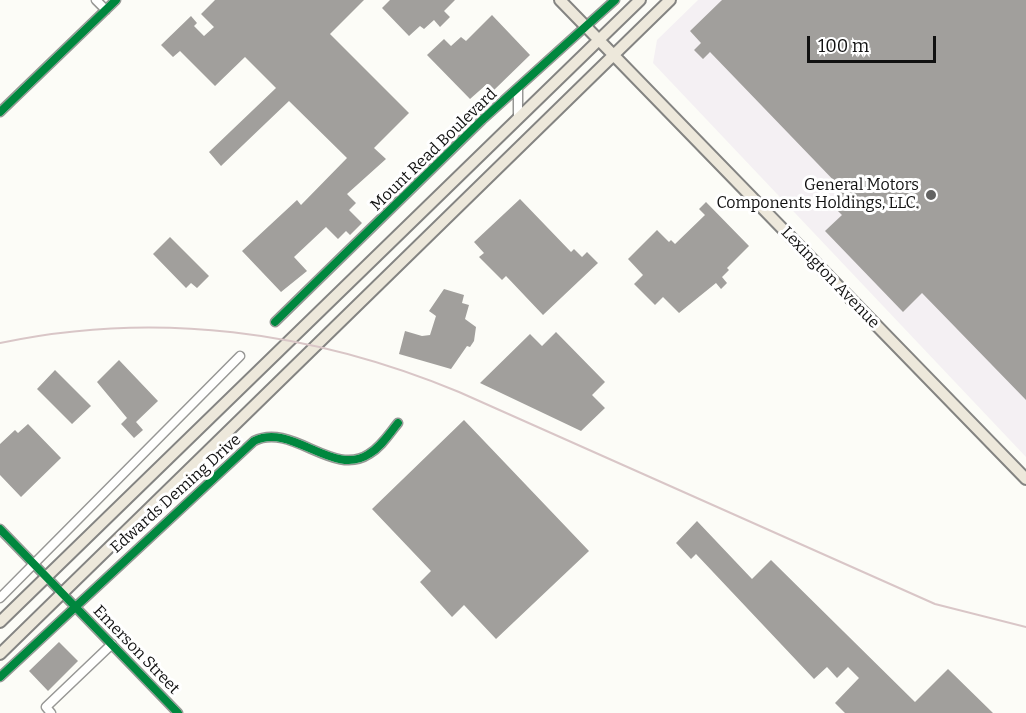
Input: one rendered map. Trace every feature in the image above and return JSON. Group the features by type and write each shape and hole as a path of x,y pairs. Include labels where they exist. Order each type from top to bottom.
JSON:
{"main road":[{"name":"Lexington Avenue","path":"560,0 1026,479"},
{"path":"0,622 640,0"},
{"path":"0,654 670,0"}],"street":[{"path":"96,0 106,10"},
{"path":"0,112 116,0"},
{"name":"Mount Read Boulevard","path":"275,322 518,89 615,0"},
{"name":"Mount Read Boulevard","path":"518,89 518,118"},
{"path":"0,598 240,356"},
{"name":"Edwards Deming Drive","path":"74,605 254,441 273,435 350,460 370,454 398,423"},
{"name":"Emerson Street","path":"0,529 178,713"},
{"path":"0,677 74,605"},
{"path":"51,713 45,707 112,644"}],"shaded area":[{"name":"General Motors Components Holdings, LLC.","path":"698,0 1026,0 1026,457 653,63 657,40"}],"building":[{"path":"215,0 364,0 330,34 409,113 374,148 386,159 347,194 356,203 349,210 362,223 350,235 346,231 338,239 326,227 294,257 307,271 281,292 242,251 297,200 301,205 347,158 289,101 221,166 209,152 276,88 245,57 215,86 180,51 173,57 161,45 191,16 197,23 194,26 204,36 214,27 201,14"},
{"path":"390,0 455,0 444,11 450,17 440,27 434,20 424,29 420,26 409,36 382,8"},
{"name":"General Motors Components Holdings, LLC.","path":"722,0 1026,0 1026,400 922,293 903,312 825,231 842,215 829,202 842,189 710,52 703,59 694,50 701,43 690,31"},
{"path":"492,15 530,55 493,91 487,84 470,99 427,55 444,39 451,46 461,37 466,41"},
{"path":"520,199 571,252 574,249 582,257 587,252 598,263 543,315 506,276 502,280 479,257 484,253 474,242"},
{"path":"706,202 749,246 727,268 729,270 722,277 727,283 721,289 716,283 679,313 663,297 655,305 634,284 643,275 628,259 657,230 669,242 671,240 675,244 705,215 699,209"},
{"path":"170,237 209,276 197,288 191,283 186,288 153,254"},
{"path":"444,289 464,295 462,303 469,305 465,319 476,327 474,341 470,347 467,346 451,369 399,354 405,331 422,336 430,335 436,316 429,311"},
{"path":"556,332 605,382 592,395 605,408 581,431 480,383 530,334 542,346"},
{"path":"119,360 158,401 136,422 143,430 134,438 121,424 127,418 97,382"},
{"path":"55,370 91,406 72,424 37,389"},
{"path":"464,420 589,551 496,639 464,605 452,617 420,582 431,571 372,509"},
{"path":"28,424 61,458 21,497 0,475 0,444 15,430 18,433"},
{"path":"697,521 752,579 771,560 915,702 948,669 993,713 845,713 835,703 859,678 848,667 837,678 827,667 814,679 696,554 691,559 676,543"},
{"path":"59,642 78,661 48,691 29,671"}],"railway":[{"path":"0,343 58,333 117,328 175,328 233,332 290,341 347,354 403,371 459,392 935,604 1026,627"}],"cycle path":[{"path":"0,112 116,0"},
{"path":"275,322 482,120 615,0"},
{"path":"0,677 254,441 268,437 283,438 327,455 355,460 377,448 398,423"},
{"path":"0,529 178,713"}],"place":[{"name":"General Motors Components Holdings, LLC.","path":"931,195"}]}
